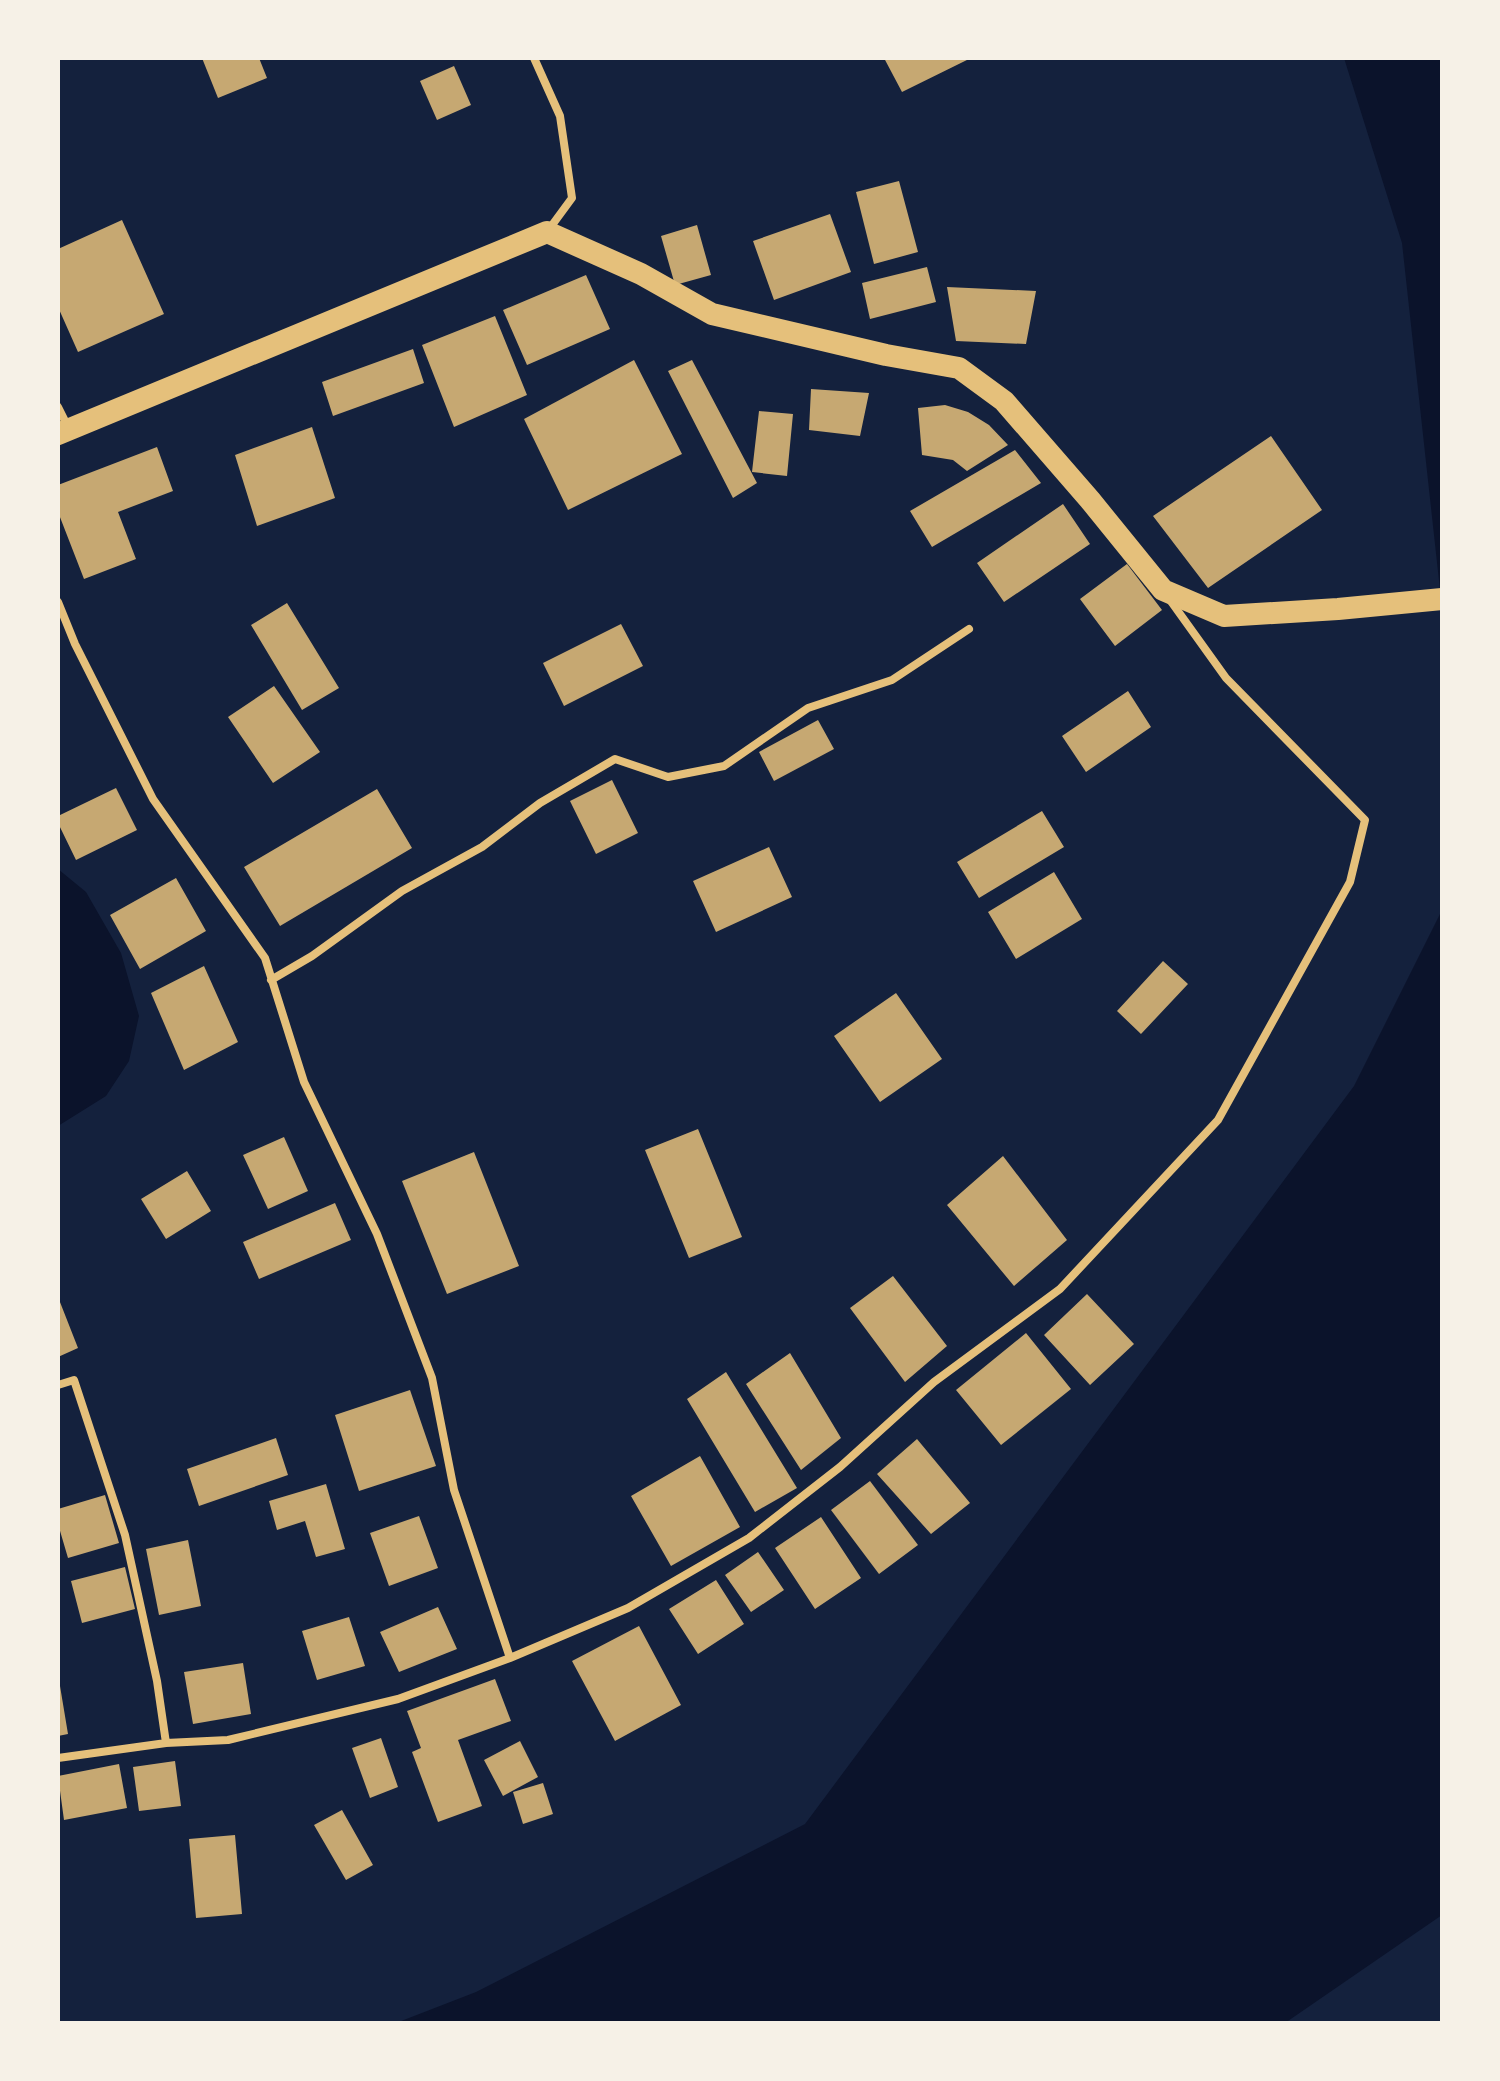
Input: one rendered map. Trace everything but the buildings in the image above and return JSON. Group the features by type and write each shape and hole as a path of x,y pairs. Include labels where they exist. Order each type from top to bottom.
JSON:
{"highway":[{"path":"64,432 547,232 641,274 712,314 886,355 959,368 1004,401 1163,590 1224,616 1442,599"}],"street":[{"path":"534,58 560,116 572,198 547,232"},
{"path":"58,407 64,432"},
{"path":"58,1758 166,1743 228,1740 398,1699 510,1658 628,1608 749,1538 840,1467 934,1382 1060,1289 1218,1120 1350,882 1365,820 1226,678 1163,590"},
{"path":"58,602 75,644 153,799 265,958 304,1082 377,1234 432,1378 454,1490 510,1658"},
{"path":"271,980 312,956 402,891 482,847 540,803 615,759 668,777 724,766 808,708 892,680 969,629"},
{"path":"58,1385 74,1380 125,1535 155,1668 166,1743"}],"water":[{"path":"1344,58 1442,58 1442,608 1402,243"},
{"path":"58,869 86,892 121,953 139,1016 129,1061 106,1096 58,1126"},
{"path":"1442,910 1442,1915 1285,2023 396,2023 476,1992 805,1824 1354,1086"}]}
